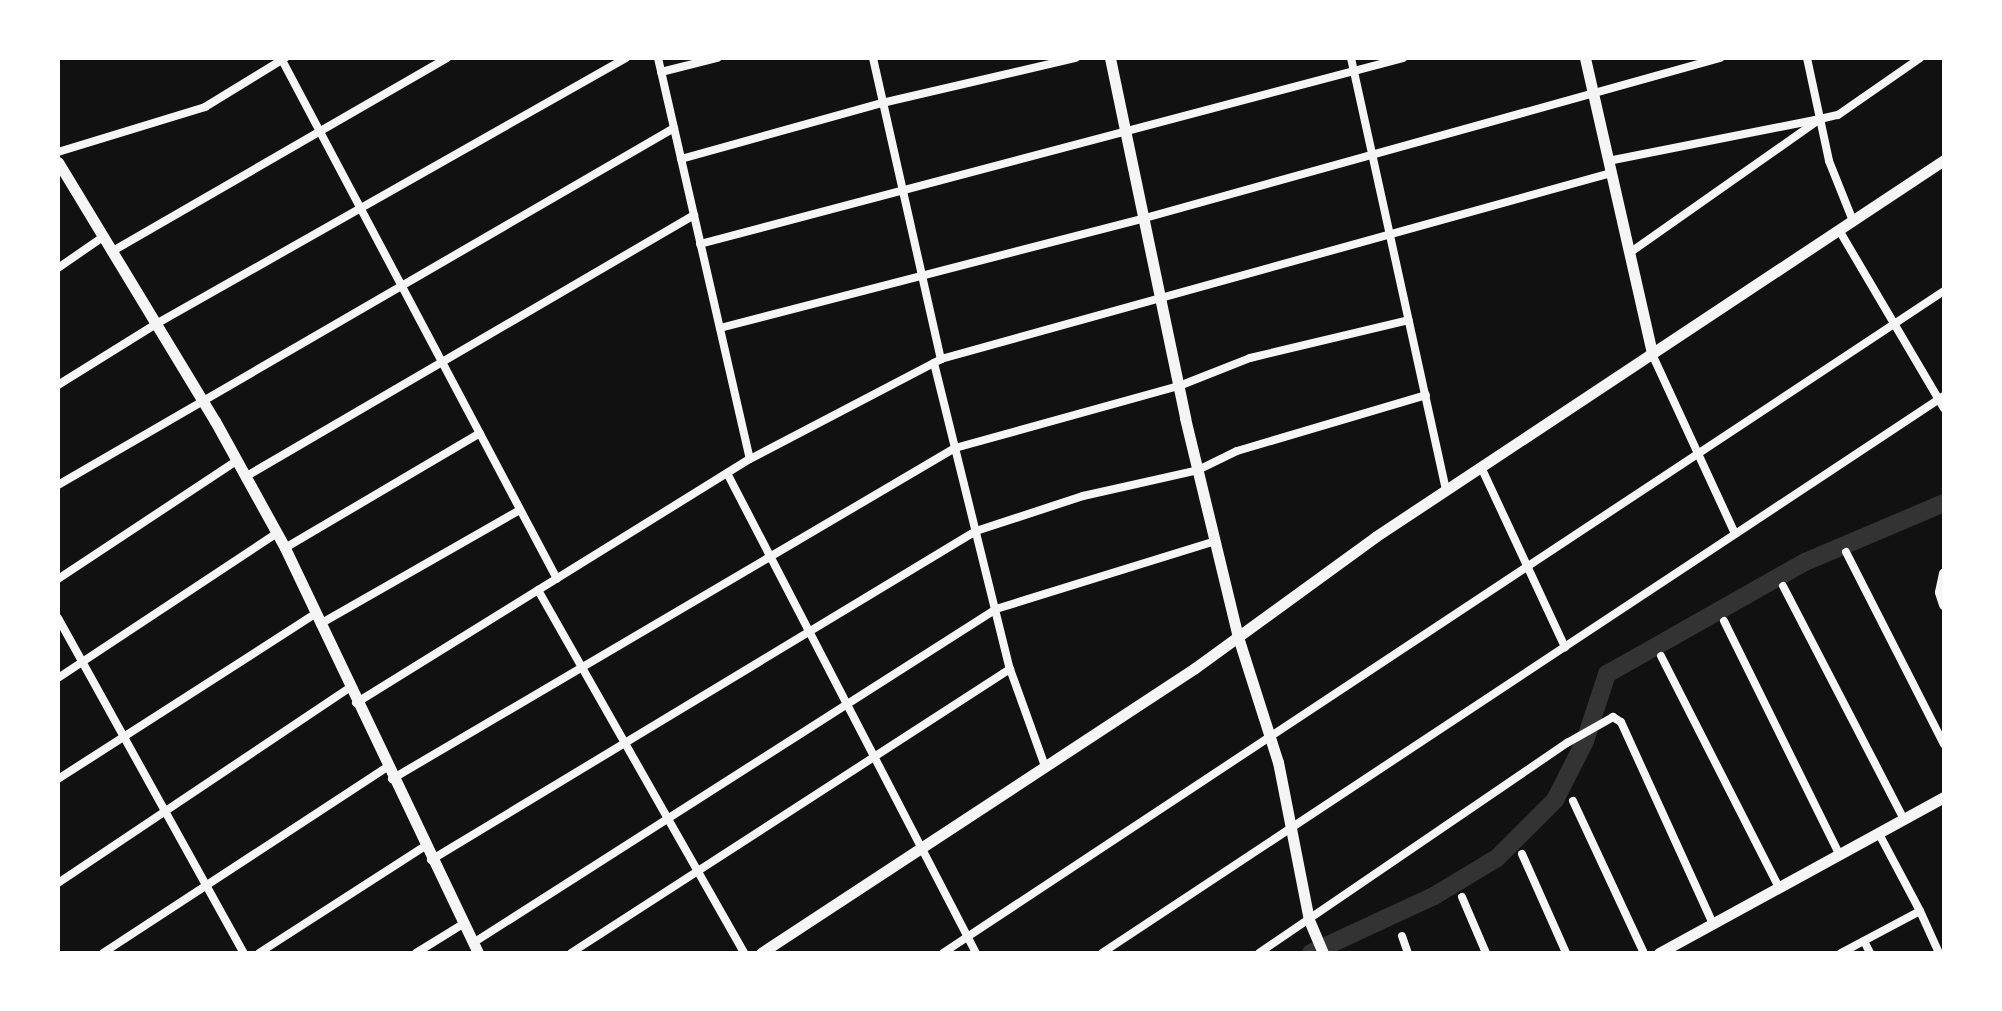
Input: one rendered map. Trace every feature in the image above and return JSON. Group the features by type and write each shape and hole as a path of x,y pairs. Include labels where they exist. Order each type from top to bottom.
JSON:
{"street":[{"path":"111,252 447,58"},
{"path":"58,385 156,324 626,58"},
{"path":"658,58 750,459"},
{"path":"661,72 717,58"},
{"path":"873,58 955,448 1010,669 1045,766"},
{"path":"681,159 882,103 1076,58"},
{"path":"1110,58 1198,470 1238,637 1269,736 1309,920 1321,948"},
{"path":"1351,58 1446,490"},
{"path":"700,244 900,187 1126,132 1403,58"},
{"path":"1585,58 1652,354 1735,534"},
{"path":"720,328 920,272 1145,218 1720,58"},
{"path":"1807,58 1829,161 1853,221"},
{"path":"1608,161 1838,115 1920,58"},
{"path":"58,152 205,107 283,59 557,579"},
{"path":"1629,253 1820,119"},
{"path":"58,485 201,398 674,128"},
{"path":"761,953 1238,637 1446,490 1944,160"},
{"path":"58,162 201,398 285,548 392,779 476,948 668,819 996,609 1215,541"},
{"path":"356,703 750,459 938,361 1611,173"},
{"path":"245,477 440,359 694,215"},
{"path":"1102,953 1735,534 1942,402 1839,230"},
{"path":"58,268 103,237"},
{"path":"943,953 1944,291"},
{"path":"392,779 955,448 1179,386 1250,358 1409,320"},
{"path":"431,860 976,531 1083,496 1198,470 1237,451 1426,395"},
{"path":"285,548 480,433"},
{"path":"58,579 236,461"},
{"path":"1481,467 1565,647"},
{"path":"727,473 925,845 976,953"},
{"path":"58,779 318,619 520,510"},
{"path":"58,678 277,533"},
{"path":"1846,552 1944,744"},
{"path":"1944,573 1940,592 1944,604"},
{"path":"1783,586 1904,819"},
{"path":"538,590 744,953"},
{"path":"58,618 244,953"},
{"path":"1724,621 1839,854"},
{"path":"1661,656 1779,888"},
{"path":"571,953 1010,669"},
{"path":"58,883 349,688"},
{"path":"1259,953 1604,718 1621,722 1713,924"},
{"path":"103,953 387,767"},
{"path":"1662,952 1944,797"},
{"path":"1573,801 1644,953"},
{"path":"1879,834 1939,953"},
{"path":"259,953 425,846"},
{"path":"1522,854 1566,953"},
{"path":"1462,897 1486,953"},
{"path":"1841,953 1920,911"},
{"path":"416,953 463,924"},
{"path":"1402,936 1408,953"},
{"path":"1864,941 1870,953"}],"waterway":[{"path":"1311,953 1434,896 1497,858 1555,800 1585,741 1607,674 1805,562 1944,503"}]}
